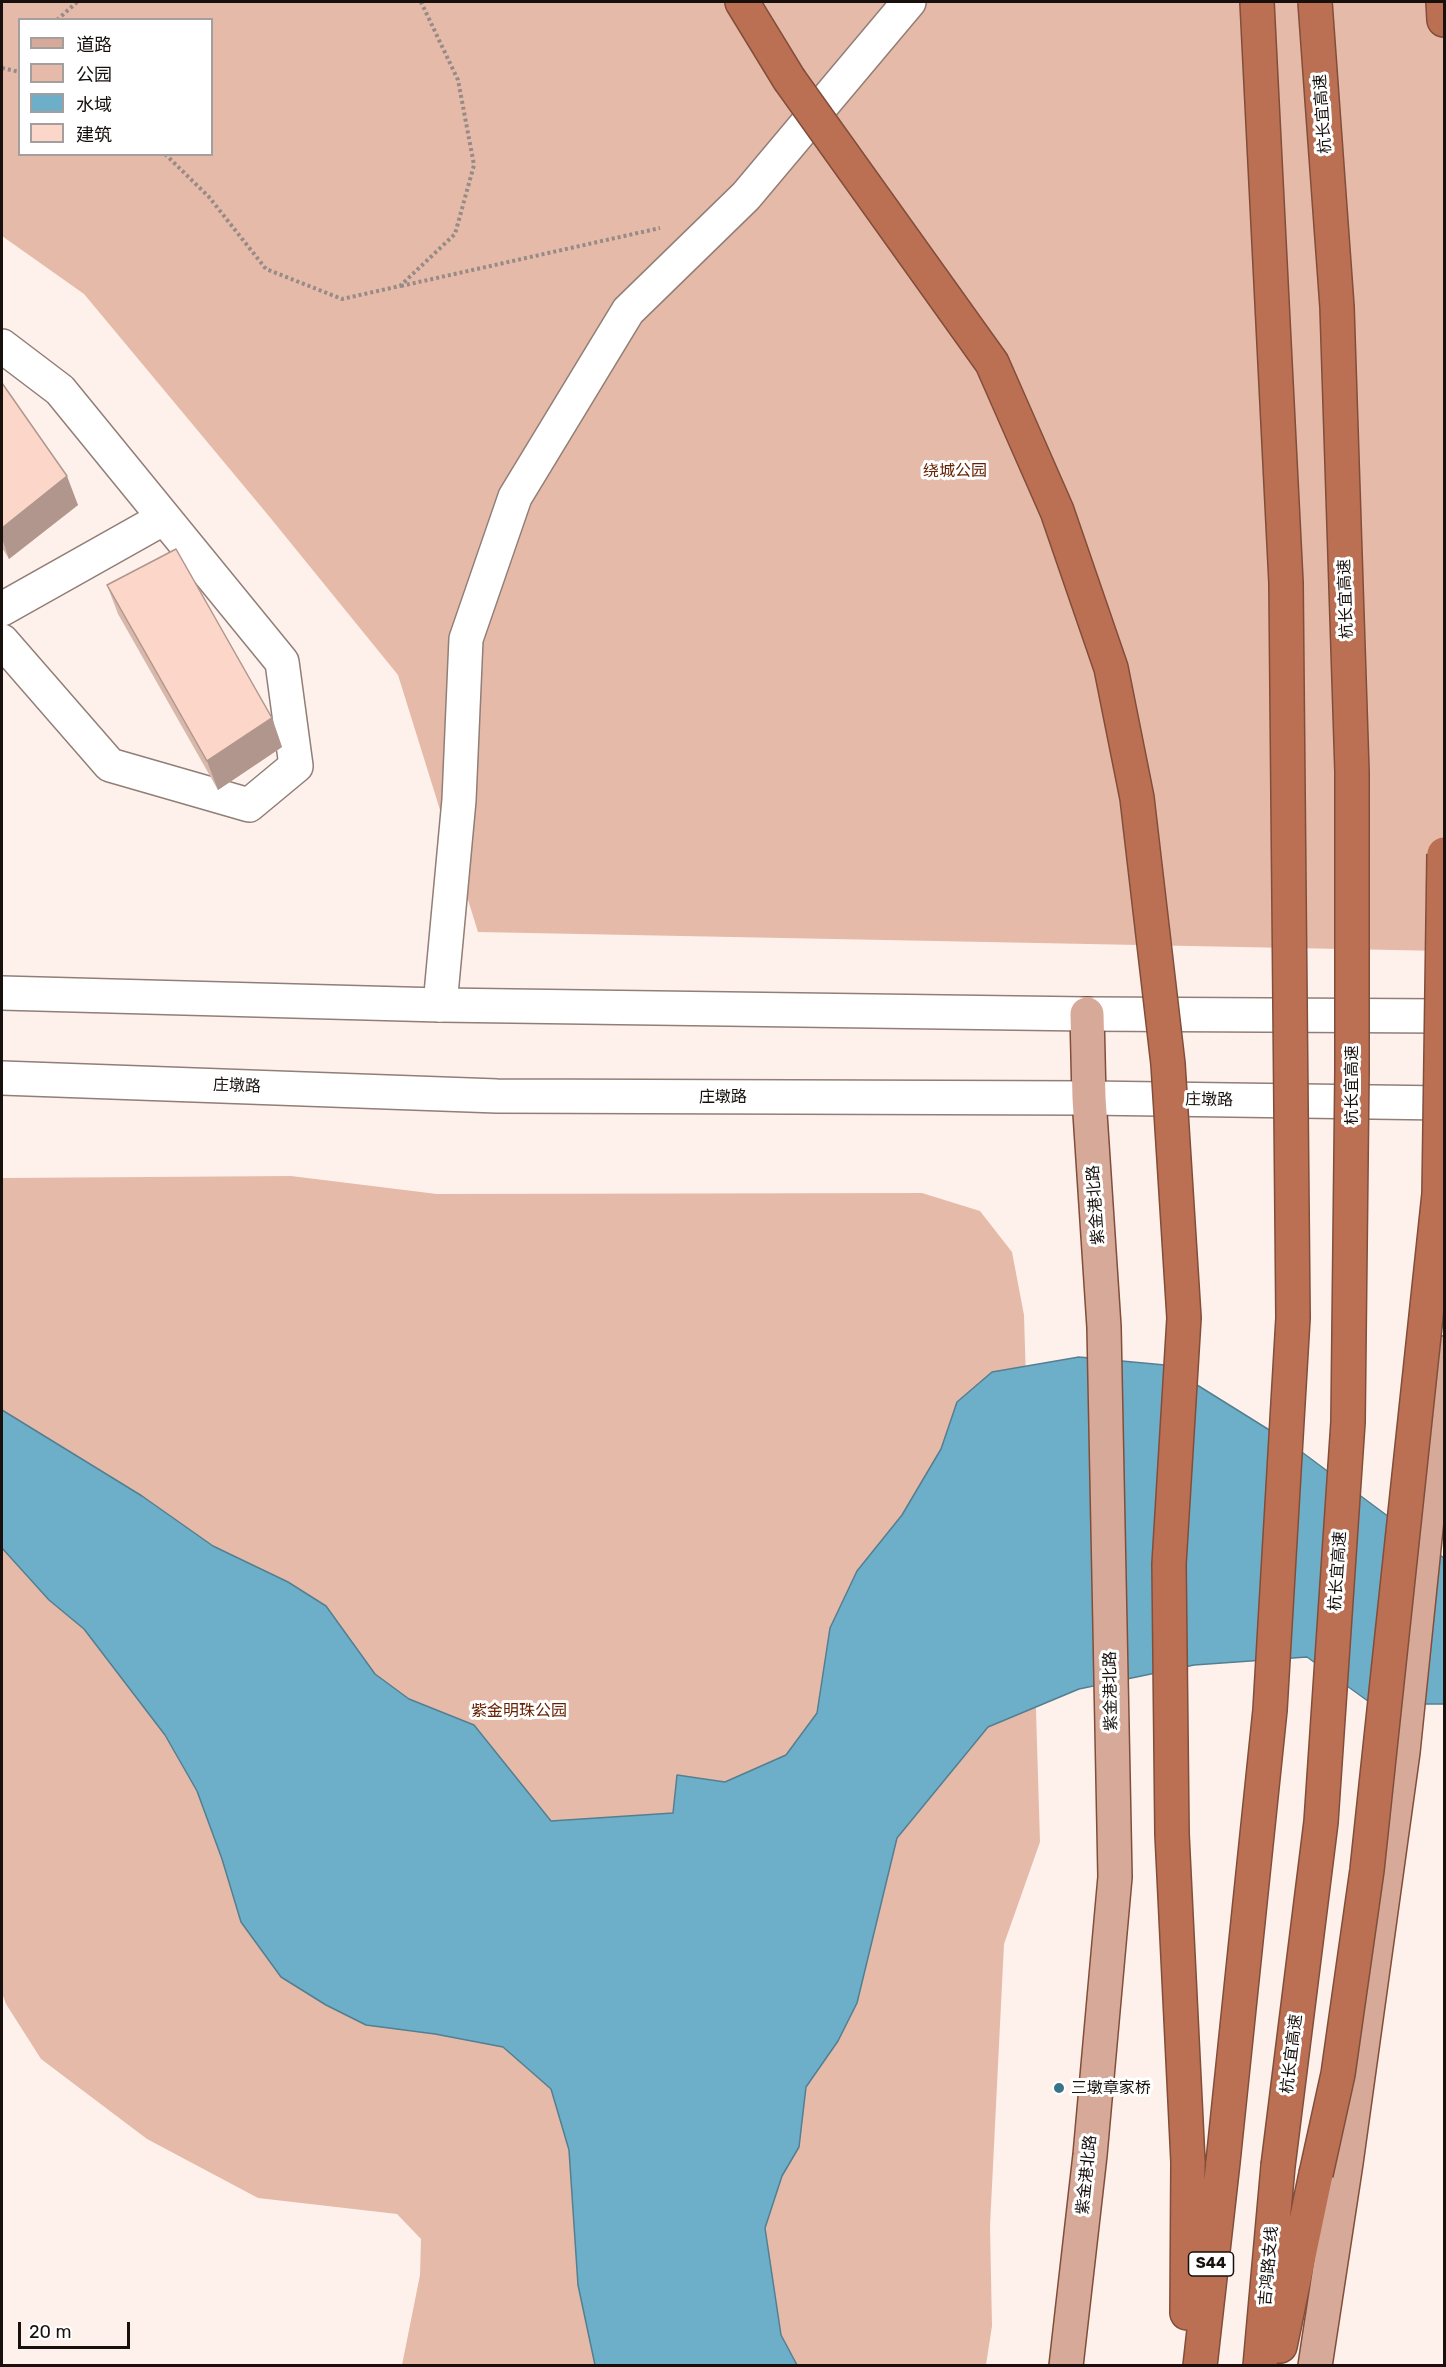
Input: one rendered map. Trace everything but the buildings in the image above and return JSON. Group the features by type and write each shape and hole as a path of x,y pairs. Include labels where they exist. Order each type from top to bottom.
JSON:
{"highway":[{"path":"742,2 789,79 992,363 1057,511 1112,668 1137,798 1168,1064 1184,1318 1169,1564 1172,1834 1188,2162 1187,2366"},
{"name":"S44","path":"1200,2366 1270,1710 1293,1318 1286,583 1257,2"},
{"name":"杭长宜高速","path":"1278,2166 1321,1822 1348,1422 1352,1070 1352,772 1337,307 1315,2"},
{"path":"1443,2 1444,20"},
{"path":"1276,2366 1338,2074 1367,1870 1439,1194 1444,854"},
{"name":"吉鸿路支线","path":"1260,2366 1278,2166"}],"main road":[{"path":"440,1005 459,800 466,639 515,497 628,311 746,196 909,2"},
{"path":"2,346 60,390 282,662 296,766 249,805 110,765 2,641"},
{"path":"2,609 164,518"},
{"path":"2,993 440,1005 1086,1014 1444,1016"},
{"name":"紫金港北路","path":"1066,2366 1090,2155 1114,1876 1104,1327 1089,1098 1086,1014"},
{"name":"庄墩路","path":"2,1078 497,1096 1089,1098 1444,1103"},
{"path":"1315,2366 1346,2163 1403,1752 1444,1353"}],"path":[{"path":"59,18 77,2"},
{"path":"400,286 455,234 474,165 458,80 421,2"},
{"path":"2,68 18,72"},
{"path":"167,156 209,197 266,269 342,299 662,227"}],"green space":[{"name":"绕城公园","path":"2,2 1444,2 1444,951 478,932 398,675 84,294 2,236"},
{"name":"紫金明珠公园","path":"291,1176 437,1194 922,1193 980,1211 1012,1252 1024,1315 1040,1842 1004,1944 990,2226 992,2326 986,2365 402,2365 420,2275 421,2239 397,2214 258,2198 147,2139 41,2059 6,2004 2,1993 2,1178"}],"water":[{"path":"1079,1357 1165,1365 1287,1441 1444,1558 1444,1704 1372,1704 1307,1657 1194,1665 1079,1689 988,1727 897,1838 857,2003 838,2041 806,2087 799,2147 782,2176 765,2228 781,2335 797,2365 595,2365 578,2285 569,2150 551,2089 503,2047 435,2034 366,2025 326,2005 281,1977 241,1922 222,1859 197,1791 165,1735 84,1629 49,1600 2,1548 2,1410 142,1496 213,1546 288,1582 326,1606 375,1674 409,1699 474,1725 551,1821 673,1813 677,1775 725,1782 786,1755 817,1713 830,1628 857,1571 902,1515 941,1449 957,1402 992,1372"}],"place":[{"name":"三墩章家桥","path":"1059,2088"}]}
